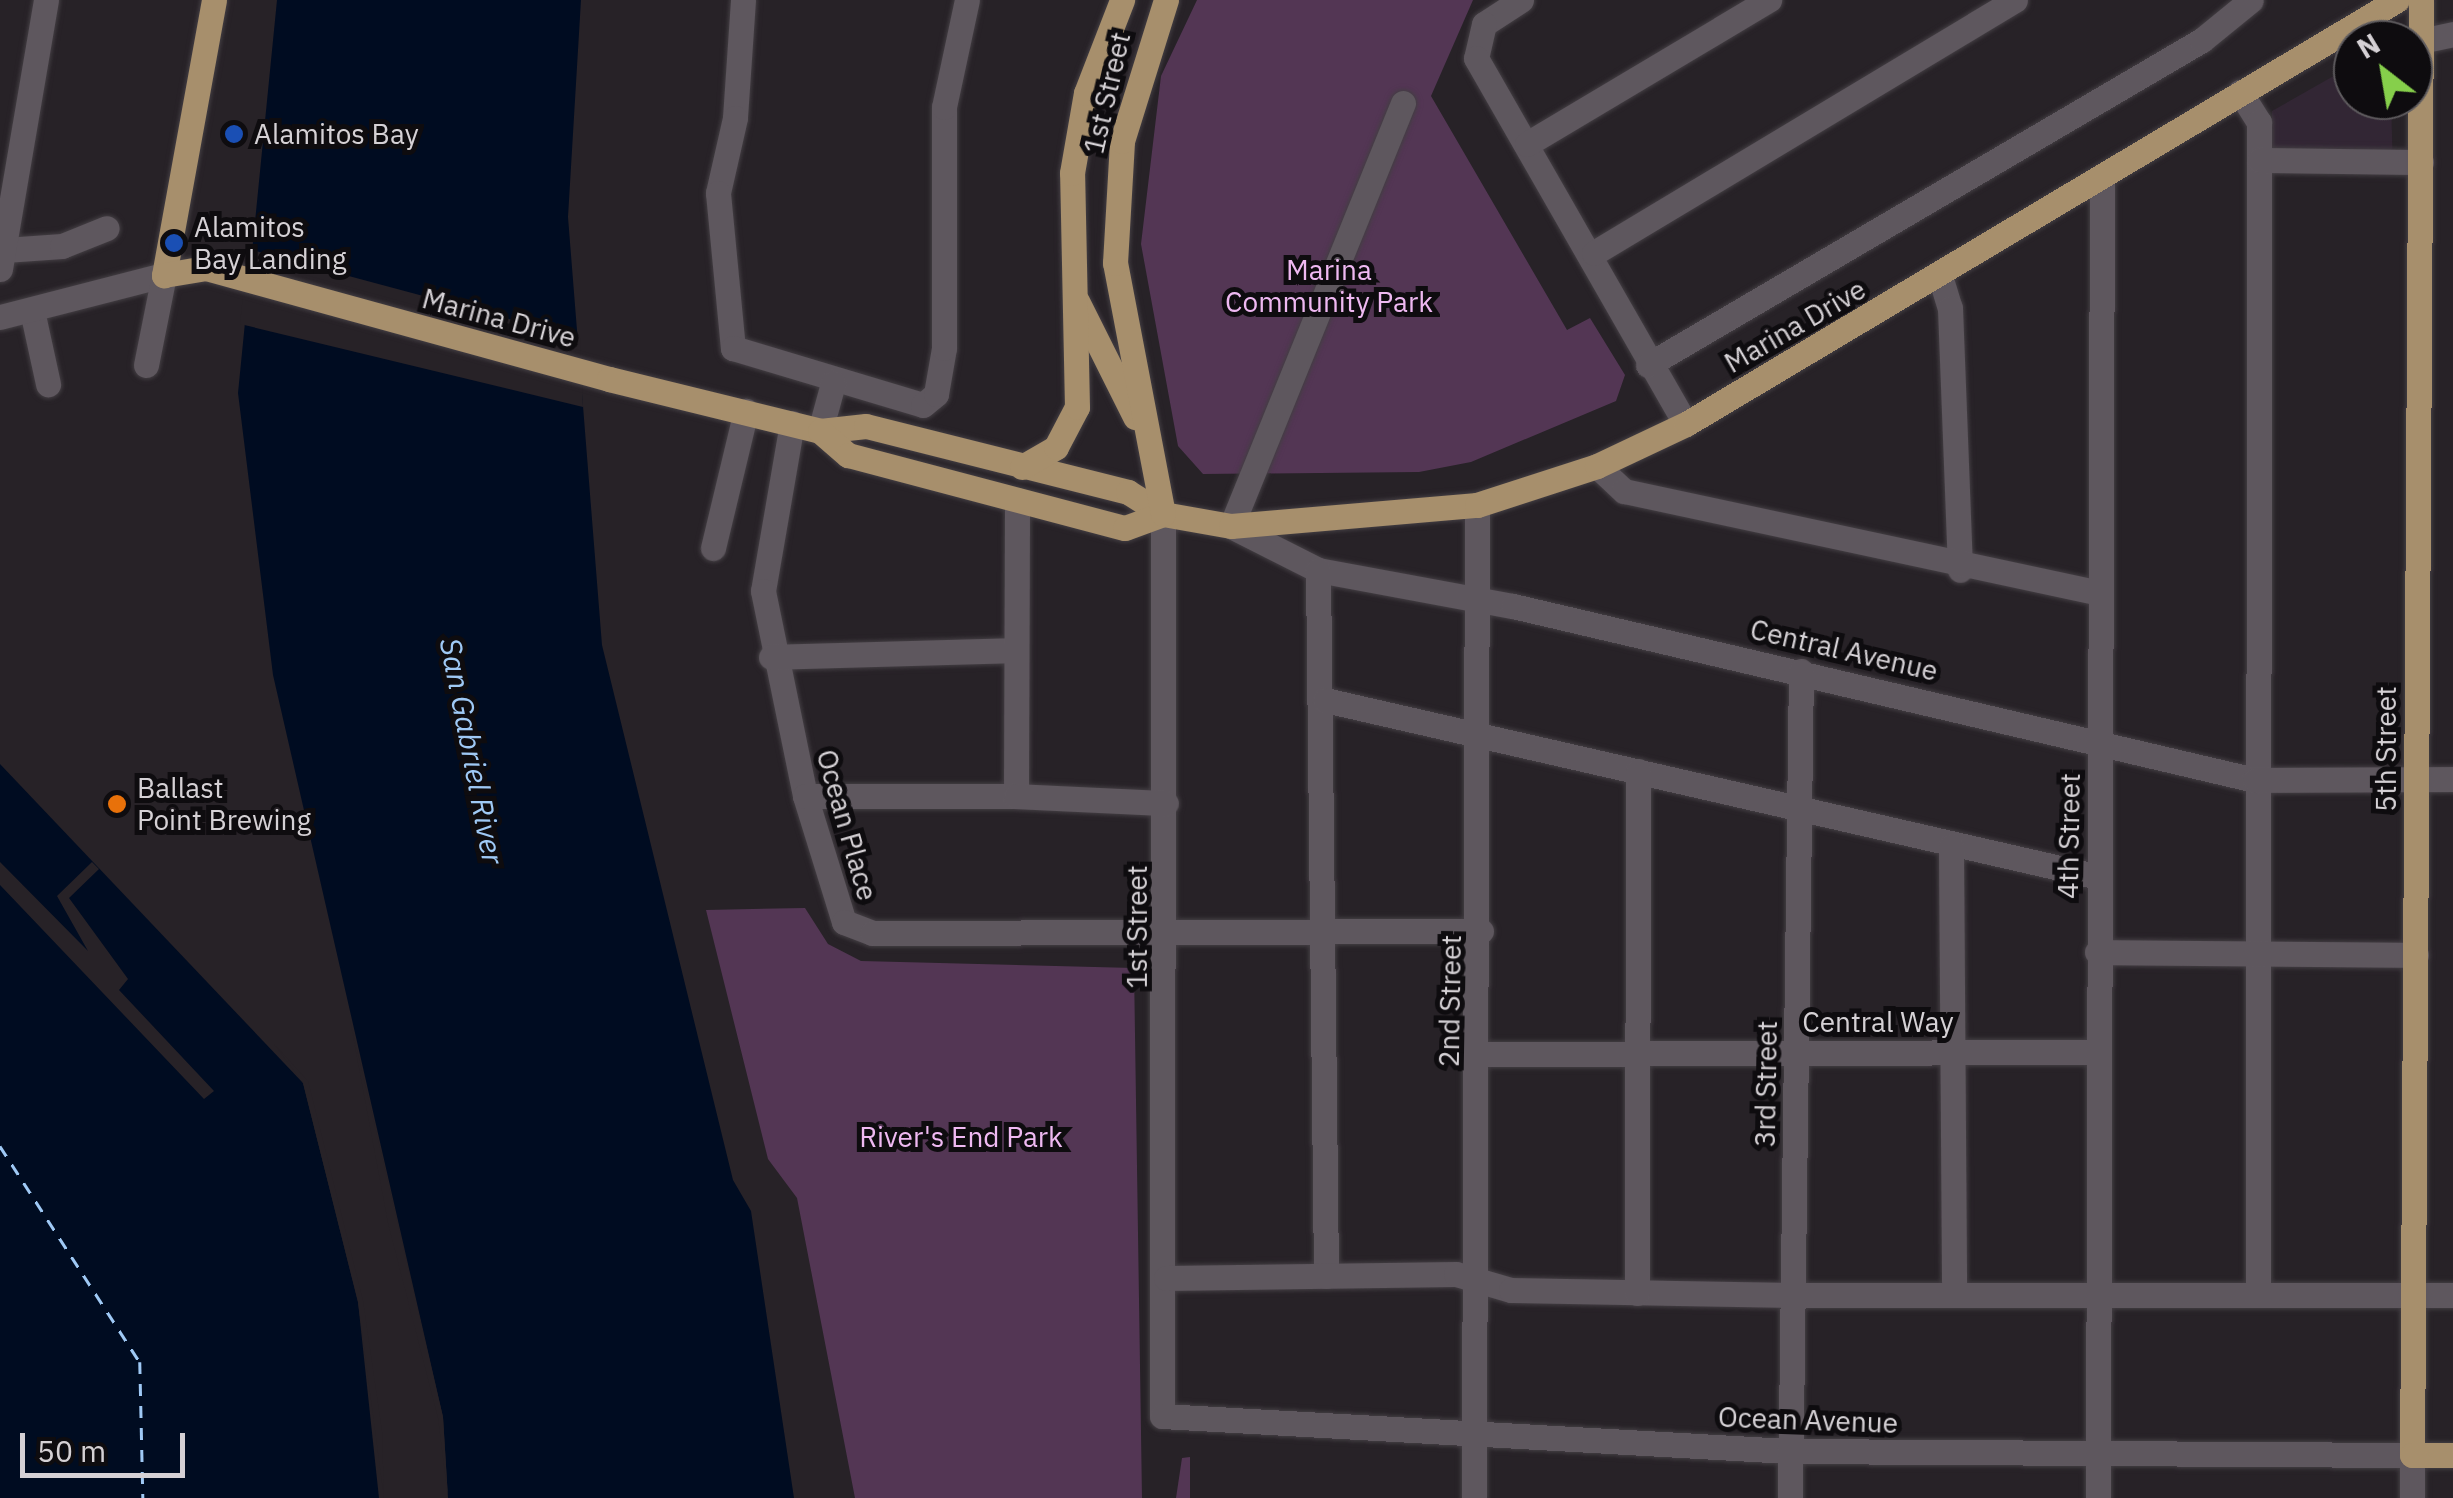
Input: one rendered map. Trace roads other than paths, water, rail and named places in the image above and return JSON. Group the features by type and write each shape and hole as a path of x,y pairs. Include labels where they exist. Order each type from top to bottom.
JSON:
{"main road":[{"path":"164,276 214,0"},
{"name":"1st Street","path":"1122,0 1086,93 1075,157 1070,288 1147,440"},
{"name":"1st Street","path":"1162,514 1115,263 1118,192 1134,89 1166,0"},
{"name":"Marina Drive","path":"164,276 206,268 609,379 820,431 866,426 1128,492 1162,514 1232,526 1477,505 1596,466 1686,424 2397,0"},
{"name":"5th Street","path":"2412,1454 2421,120"},
{"path":"1022,467 1056,447 1077,407 1070,288"},
{"name":"Marina Drive","path":"820,431 848,455 1125,528 1162,514"},
{"name":"Ocean Avenue","path":"2412,1454 2453,1455"}],"street":[{"path":"46,0 2,260 62,246 107,228"},
{"path":"743,0 735,118 718,193 733,348 833,383 915,404 936,394 944,107 967,0"},
{"path":"1521,0 1484,24 1475,46 1527,144 1594,252 1648,364 1686,424"},
{"path":"1527,144 1770,0"},
{"path":"1594,252 2015,0"},
{"path":"1648,364 2202,40 2251,0"},
{"path":"2240,92 2259,122 2255,780 2258,1296"},
{"path":"1232,526 1403,103"},
{"path":"2259,160 2421,162"},
{"name":"4th Street","path":"2098,1498 2094,1294 2101,742 2098,593 2102,176"},
{"path":"0,317 33,316 164,276 146,365"},
{"path":"1940,276 1950,308 1960,570"},
{"path":"33,316 48,384"},
{"path":"820,431 833,383"},
{"path":"713,548 746,412"},
{"name":"Ocean Place","path":"792,424 763,591 771,657 834,907 856,930 1168,936"},
{"path":"1596,466 1624,492 1960,570 2098,593"},
{"path":"1016,796 1017,500"},
{"name":"2nd Street","path":"1474,1498 1482,931 1477,505"},
{"name":"1st Street","path":"1162,514 1168,936 1162,1416"},
{"name":"Central Avenue","path":"1232,526 1318,570 1801,671 2255,780 2453,779"},
{"path":"1318,570 1325,700 1328,932 1326,1276"},
{"path":"771,657 1016,650"},
{"name":"3rd Street","path":"1790,1498 1801,671"},
{"path":"1325,700 2100,878"},
{"path":"1636,1293 1641,1053 1638,771"},
{"path":"805,796 1016,796 1166,803"},
{"path":"1951,846 1954,1294"},
{"path":"1168,936 1482,931"},
{"path":"2097,952 2416,955"},
{"name":"Central Way","path":"1480,1054 2097,1052"},
{"path":"1166,1278 1326,1276 1636,1293 2453,1295"},
{"name":"Ocean Avenue","path":"1162,1416 1789,1451 2412,1454"},
{"name":"5th Street","path":"2412,1454 2412,1498"}],"water":[{"name":"San Gabriel River","path":"277,0 581,0 568,217 602,645 733,1180 751,1211 794,1498 448,1498 443,1417 273,675 238,393"},
{"path":"0,764 303,1083 358,1302 379,1498 0,1498"}],"place":[{"name":"Alamitos Bay","path":"234,134"},
{"name":"Alamitos Bay Landing","path":"174,243"},
{"name":"Ballast Point Brewing","path":"117,804"}],"park label":[{"name":"Marina Community Park","path":"1329,286"},
{"name":"River's End Park","path":"961,1137"}]}
